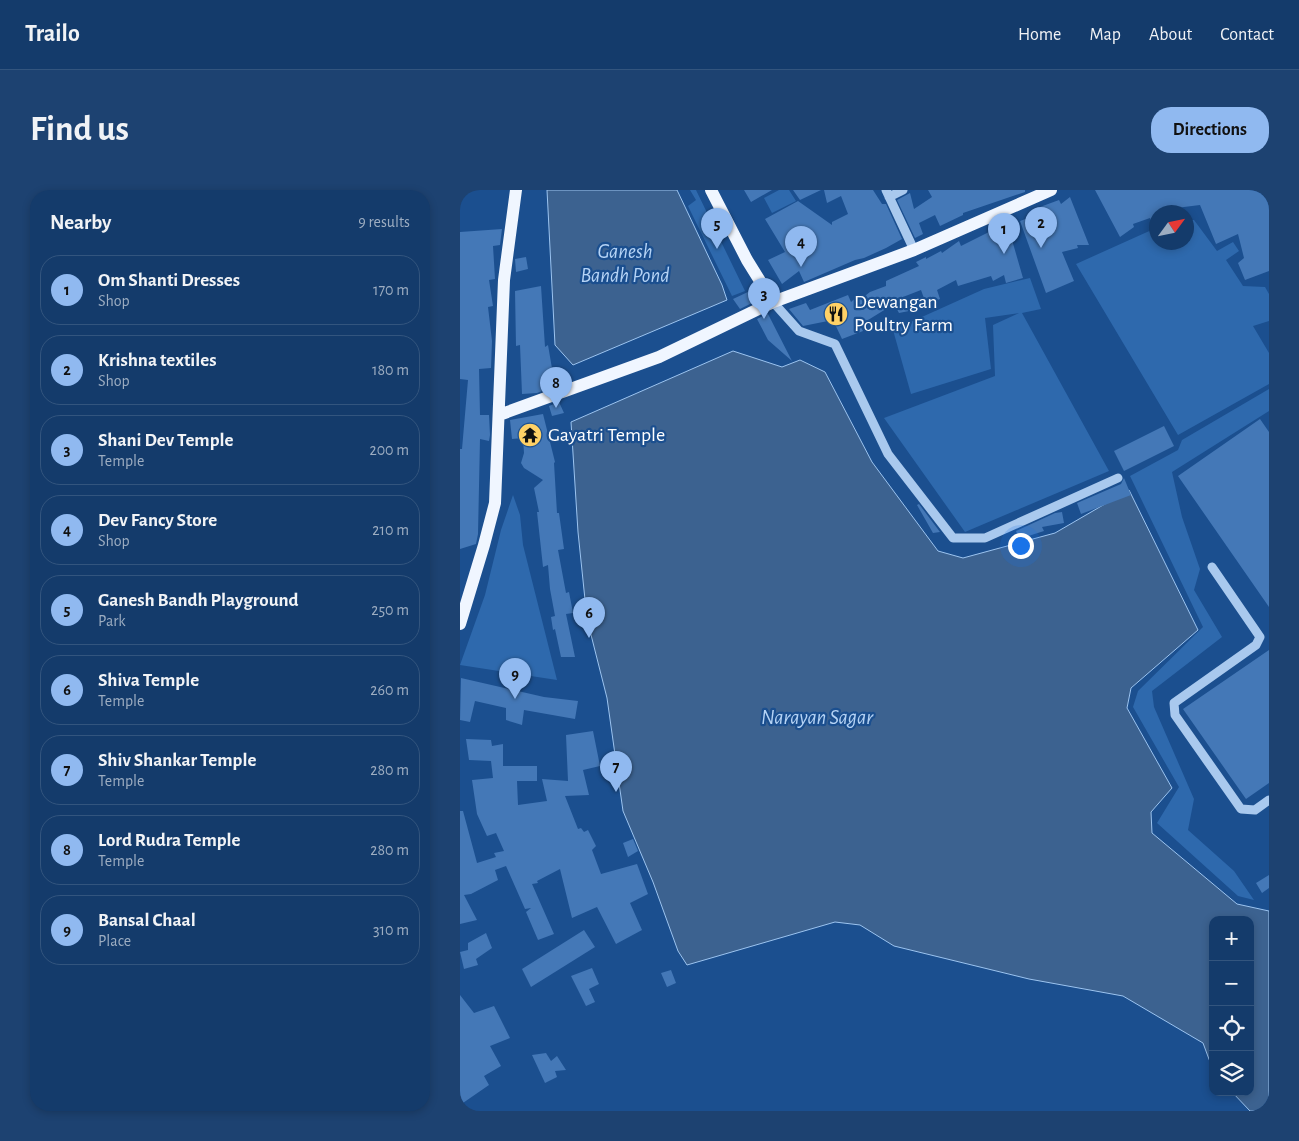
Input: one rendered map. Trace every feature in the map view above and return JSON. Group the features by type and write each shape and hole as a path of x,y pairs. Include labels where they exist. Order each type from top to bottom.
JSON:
{"main road":[{"path":"460,624 482,554 495,503 504,280 516,190"},
{"path":"711,190 746,260 772,302"},
{"path":"499,415 659,357 772,302 914,250 1051,190"}],"street":[{"path":"903,190 887,193 914,250"},
{"path":"772,302 799,331 835,344 888,454 953,538 985,538 1118,478"},
{"path":"1212,567 1260,637 1256,645 1174,704 1175,716 1241,809 1255,810 1269,800"}],"shaded area":[{"path":"690,190 696,190 745,291 732,296 688,206 696,200"},
{"path":"779,190 789,190 796,201 772,213 764,198"},
{"path":"1194,220 1217,251 1233,242 1239,251 1226,260 1243,286 1265,287 1269,294 1269,321 1253,326 1269,353 1269,384 1178,435 1076,264 1149,231 1149,250 1194,250"},
{"path":"1030,278 1041,309 1022,313 1109,471 965,532 884,418 995,376 993,325 1019,313 985,318 991,369 911,394 893,330 984,289"},
{"path":"1269,389 1269,411 1172,472 1182,517 1200,569 1194,590 1222,637 1152,691 1154,707 1194,799 1188,830 1234,871 1254,900 1238,896 1157,823 1179,787 1133,707 1138,691 1203,627 1130,476 1178,450 1182,440"},
{"path":"513,495 520,515 523,545 557,680 460,665 485,595 501,530"}],"water":[{"name":"Ganesh Bandh Pond","path":"547,190 677,190 722,285 727,300 573,365 555,345"},
{"name":"Narayan Sagar","path":"733,351 782,367 800,360 825,372 872,462 938,551 963,558 1055,533 1129,490 1198,630 1131,688 1127,708 1172,788 1151,812 1152,833 1237,904 1269,911 1269,1111 1250,1111 1236,1096 1254,1096 1254,916 1209,916 1209,1059 1203,1043 1123,996 1029,979 894,946 860,925 835,922 687,965 678,951 653,882 623,811 607,698 587,619 578,532 571,422"}],"building":[{"path":"744,190 772,190 751,202"},
{"path":"793,190 821,190 800,200"},
{"path":"824,190 873,190 882,204 886,204 902,239 864,258 804,282 799,271 782,284 768,260 785,252 765,219 798,201 832,225 832,222 848,214 841,196 827,203"},
{"path":"928,190 1025,190 1025,192 963,213 963,215 940,226 935,215 919,223 923,234 915,238 897,200 910,193 914,209 932,197"},
{"path":"1095,190 1269,190 1269,271 1245,280 1238,263 1244,258 1238,234 1216,244 1200,205 1149,205 1149,218 1133,224 1134,227 1120,237"},
{"path":"1070,197 1089,245 1077,245 1078,248 1062,252 1074,281 1046,293 1020,221 1042,213 1040,207 1059,200 1061,204"},
{"path":"1001,226 1003,228 1008,226 1023,278 1006,283 1004,275 993,281 991,276 958,286 956,280 937,290 940,299 926,304 921,290 903,297 909,311 899,313 894,304 860,325 863,331 842,339 833,320 803,326 789,309 806,303 810,310 848,295 851,302 859,295 861,299 870,292 886,286 886,281 919,266 916,262 941,251 942,253 959,241 961,246"},
{"path":"502,229 500,245 493,246 495,279 489,280 493,306 488,307 492,341 491,368 479,369 480,415 489,415 490,435 489,441 480,439 478,534 476,544 460,549 460,449 462,449 468,380 460,379 460,232"},
{"path":"526,257 528,269 516,272 515,259"},
{"path":"541,286 545,347 548,345 555,386 537,393 522,394 520,345 516,346 515,291"},
{"path":"750,291 754,293 758,300 740,309 733,299"},
{"path":"767,314 792,361 768,340 757,319"},
{"path":"559,402 564,413 552,416 549,406"},
{"path":"543,414 555,462 557,513 559,513 564,549 558,550 566,593 569,592 573,613 566,614 575,657 561,657 555,629 553,630 551,617 555,616 548,565 543,567 537,512 539,512 534,488 543,480 524,468 521,463 524,453 523,438 512,439 510,420"},
{"path":"1260,419 1269,432 1269,607 1178,476"},
{"path":"1164,426 1174,446 1124,471 1114,451"},
{"path":"1124,478 1131,495 1081,514 1077,503 1121,484"},
{"path":"919,504 940,532 933,533 917,505"},
{"path":"1062,512 1064,523 1042,527 1044,531 1019,539 1016,531 1055,513"},
{"path":"1269,650 1269,783 1246,799 1183,709"},
{"path":"461,678 544,697 578,701 575,719 524,710 522,725 506,720 506,708 475,701 470,722 460,720"},
{"path":"593,731 600,766 583,770 589,795 565,796 578,829 581,828 584,832 588,830 596,846 592,850 601,874 637,864 648,894 630,903 642,930 616,944 597,907 572,918 560,869 537,881 538,883 532,884 554,934 538,940 526,912 531,908 525,909 506,866 495,870 498,880 471,894 464,895 477,920 460,924 460,811 463,811 477,863 496,857 494,853 504,851 496,833 487,836 477,814 472,780 493,778 491,761 469,760 466,739 491,740 492,746 503,744 503,766 537,766 537,781 517,781 518,805 547,801 542,779 568,781 566,735"},
{"path":"633,839 638,851 628,857 623,843"},
{"path":"1269,875 1269,888 1262,893 1256,883"},
{"path":"584,930 595,947 531,987 522,969"},
{"path":"486,933 492,948 476,959 478,965 464,969 460,952 468,950 468,943"},
{"path":"592,968 599,984 589,989 595,1002 586,1006 571,976"},
{"path":"671,970 676,983 667,987 661,973"},
{"path":"460,995 474,1013 494,1006 510,1038 490,1046 501,1066 484,1076 489,1085 460,1105"},
{"path":"546,1053 551,1061 557,1056 566,1070 555,1071 557,1077 545,1083 532,1055"}],"place":[{"name":"Krishna textiles","path":"1041,248"},
{"name":"Ganesh Bandh Playground","path":"717,249"},
{"name":"Om Shanti Dresses","path":"1004,254"},
{"name":"Dev Fancy Store","path":"801,267"},
{"name":"Dewangan Poultry Farm","path":"836,314"},
{"name":"Shani Dev Temple","path":"764,319"},
{"name":"Lord Rudra Temple","path":"556,408"},
{"name":"Gayatri Temple","path":"530,435"},
{"name":"Shiva Temple","path":"589,638"},
{"name":"Bansal Chaal","path":"515,699"},
{"name":"Shiv Shankar Temple","path":"616,792"}]}
